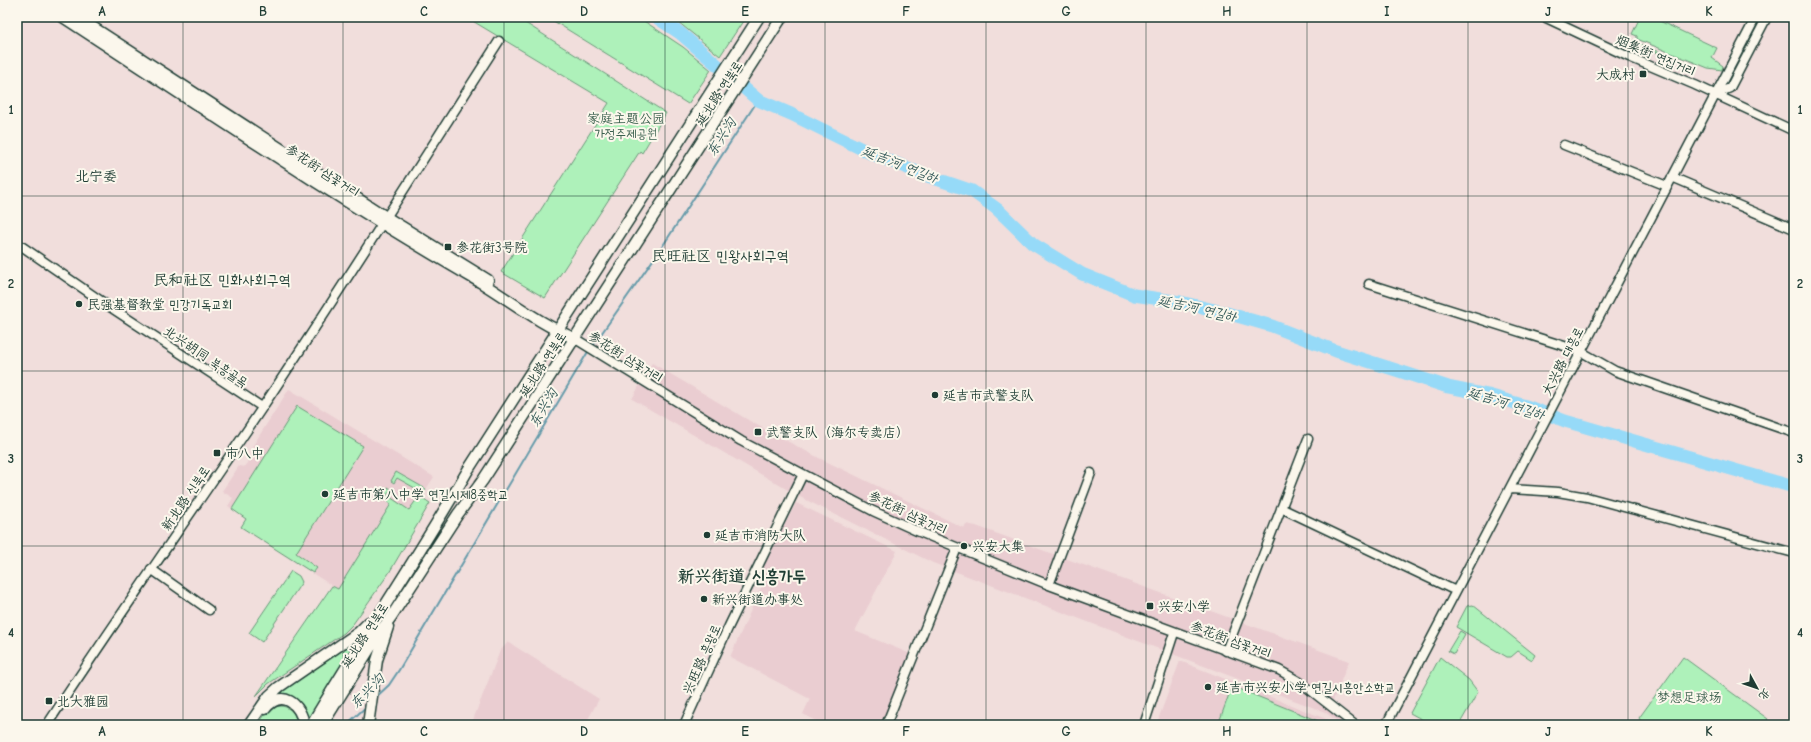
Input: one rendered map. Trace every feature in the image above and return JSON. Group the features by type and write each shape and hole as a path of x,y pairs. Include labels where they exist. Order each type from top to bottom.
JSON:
{"main road":[{"name":"参花街 삼꽃거리","path":"63,17 574,338"},
{"name":"参花街 삼꽃거리","path":"77,17 384,220"},
{"name":"延北路 연북로","path":"311,725 356,649 446,508 468,470 759,17"},
{"name":"延北路 연북로","path":"322,725 382,629 709,132 779,21"},
{"path":"249,725 269,696 279,687 359,632 382,610"},
{"path":"368,720 379,653 391,617"},
{"path":"253,725 270,703 284,699 296,705 302,720"}],"street":[{"name":"烟集街 연집거리","path":"1544,17 1629,58 1716,94 1794,131"},
{"name":"大兴路 대흥로","path":"1386,725 1756,17"},
{"name":"大兴路 대흥로","path":"1716,94 1730,88 1767,17"},
{"name":"新北路 신북로","path":"47,725 151,569 262,407 499,41"},
{"path":"1564,145 1667,186"},
{"path":"1672,177 1794,229"},
{"name":"北兴胡同 북흥골목","path":"17,243 262,407"},
{"path":"1369,284 1579,354 1615,372 1794,433"},
{"name":"参花街 삼꽃거리","path":"574,338 594,352 740,441 873,511 957,548 1049,585 1289,675 1355,725"},
{"path":"1226,651 1308,439"},
{"path":"1049,585 1091,473"},
{"name":"兴旺路 흥왕로","path":"684,725 729,626 803,474"},
{"path":"1510,489 1558,492 1587,497 1794,553"},
{"path":"1281,508 1456,591"},
{"path":"886,725 957,548"},
{"path":"151,569 209,610"},
{"path":"1144,725 1174,633"}],"shaded area":[{"name":"兴安大集","path":"652,363 755,424 819,458 964,528 966,524 976,526 1349,661 1332,703 1359,725 1342,725 1325,712 933,563 800,497 632,399"},
{"name":"延吉市第八中学 연길시제8중학교","path":"289,389 434,477 354,600 241,527 246,519 228,506 233,498 222,491 239,466 244,467 256,450 252,447"},
{"path":"796,503 897,551 855,631 913,655 882,725 823,725 803,714 810,699 730,657 762,585 756,581"},
{"path":"508,642 599,699 587,721 595,725 471,725 500,651"},
{"name":"延吉市兴安小学 연길시흥안소학교","path":"1180,661 1331,721 1329,725 1156,725"}],"green space":[{"name":"家庭主题公园 가정주제공원","path":"466,17 516,17 666,113 642,153 640,151 545,298 501,272 609,103"},
{"path":"547,17 638,17 683,47 711,70 688,104"},
{"path":"672,17 743,17 745,18 720,56"},
{"path":"1640,17 1651,17 1717,48 1712,58 1723,66 1722,70 1708,68 1637,39 1637,36 1632,34"},
{"path":"1621,34 1633,41 1697,67 1619,39"},
{"path":"297,406 363,446 296,553 317,568 313,573 241,527 246,519 232,509"},
{"path":"396,472 426,489 421,497 430,503 389,573 353,624 344,633 268,684 256,696 332,586 338,589 391,504 382,497 388,487 391,489 387,495 409,510 422,492 397,478 394,483 391,481"},
{"path":"291,571 299,576 302,582 262,642 249,633"},
{"path":"1473,605 1535,655 1532,660 1518,651 1511,657 1507,657 1456,627 1467,606"},
{"path":"1460,631 1465,634 1454,654 1448,651"},
{"path":"356,641 307,721 305,711 300,703 293,698 282,695 282,692"},
{"path":"1440,657 1469,680 1478,692 1459,725 1432,725 1410,713"},
{"name":"梦想足球场","path":"1683,657 1768,719 1764,725 1643,725 1639,718"},
{"path":"1232,686 1323,723 1329,725 1218,725"},
{"path":"282,706 293,712 297,725 258,725 271,709"}],"waterway":[{"name":"延吉河 연길하","path":"656,17 680,33 758,100 791,114 870,153 925,175 972,191 997,209 1033,244 1082,274 1134,295 1180,302 1272,326 1336,351 1448,387 1488,395 1529,407 1565,421 1794,487"},
{"name":"东兴沟","path":"592,347 662,247 758,100"},
{"name":"东兴沟","path":"375,698 389,685 399,670 589,350"},
{"name":"东兴沟","path":"346,725 367,706"}],"place":[{"name":"大成村","path":"1643,74"},
{"name":"参花街3号院","path":"448,247"},
{"name":"民强基督教堂 민강기독교회","path":"79,304"},
{"name":"延吉市武警支队","path":"935,395"},
{"name":"武警支队（海尔专卖店）","path":"758,432"},
{"name":"市八中","path":"217,453"},
{"name":"延吉市第八中学 연길시제8중학교","path":"325,494"},
{"name":"延吉市消防大队","path":"707,535"},
{"name":"兴安大集","path":"964,546"},
{"name":"新兴街道办事处","path":"704,599"},
{"name":"兴安小学","path":"1150,606"},
{"name":"延吉市兴安小学 연길시흥안소학교","path":"1208,687"},
{"name":"北大雅园","path":"49,701"}],"district":[{"name":"北宁委","path":"96,176"},
{"name":"民旺社区 민왕사회구역","path":"720,256"},
{"name":"民和社区 민화사회구역","path":"222,280"},
{"name":"新兴街道 신흥가두","path":"742,576"}]}
